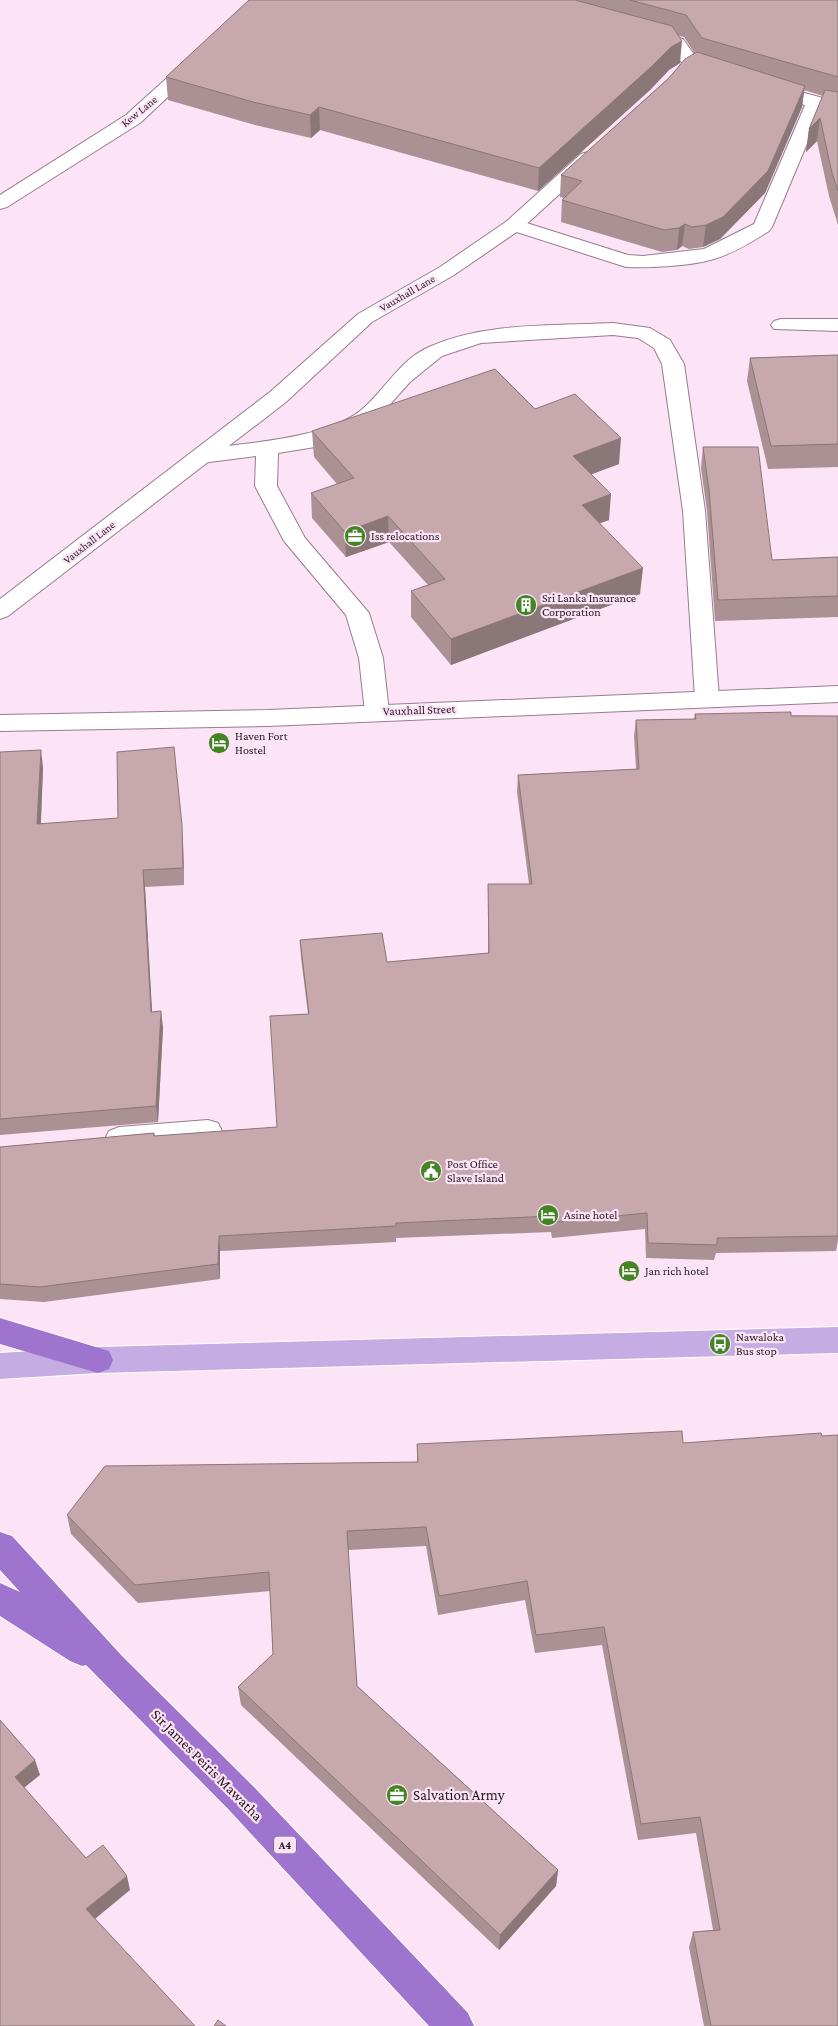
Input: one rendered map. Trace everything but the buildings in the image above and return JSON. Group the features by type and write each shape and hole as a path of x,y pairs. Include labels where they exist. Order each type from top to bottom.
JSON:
{"highway":[{"path":"0,1331 98,1360"},
{"name":"Sir James Peiris Mawatha","path":"0,1546 111,1668 241,1798 455,2026"},
{"path":"0,1598 111,1668"}],"main road":[{"path":"0,1366 98,1360 838,1340"}],"street":[{"path":"631,31 677,44 694,71"},
{"name":"Kew Lane","path":"0,203 133,119 207,51"},
{"path":"750,83 815,104 838,108"},
{"path":"514,225 626,261 643,262 708,255 762,227 815,104"},
{"name":"Vauxhall Lane","path":"0,611 278,397 365,318 447,271 514,225 600,147"},
{"path":"781,325 838,325"},
{"path":"202,456 307,442 350,425 367,416 402,377 436,352 478,337 613,329 643,332 663,344 673,364 694,511 707,698"},
{"path":"266,447 266,486 294,540 357,613 370,658 376,712"},
{"name":"Vauxhall Street","path":"0,723 268,718 707,698 838,694"},
{"path":"89,1141 208,1132"}],"place":[{"name":"Iss relocations","path":"355,536"},
{"name":"Sri Lanka Insurance Corporation","path":"526,605"},
{"name":"Haven Fort Hostel","path":"219,743"},
{"name":"Post Office Slave Island","path":"431,1171"},
{"name":"Asine hotel","path":"548,1215"},
{"name":"Jan rich hotel","path":"629,1271"},
{"name":"Nawaloka Bus stop","path":"720,1344"},
{"name":"Salvation Army","path":"397,1795"}]}
